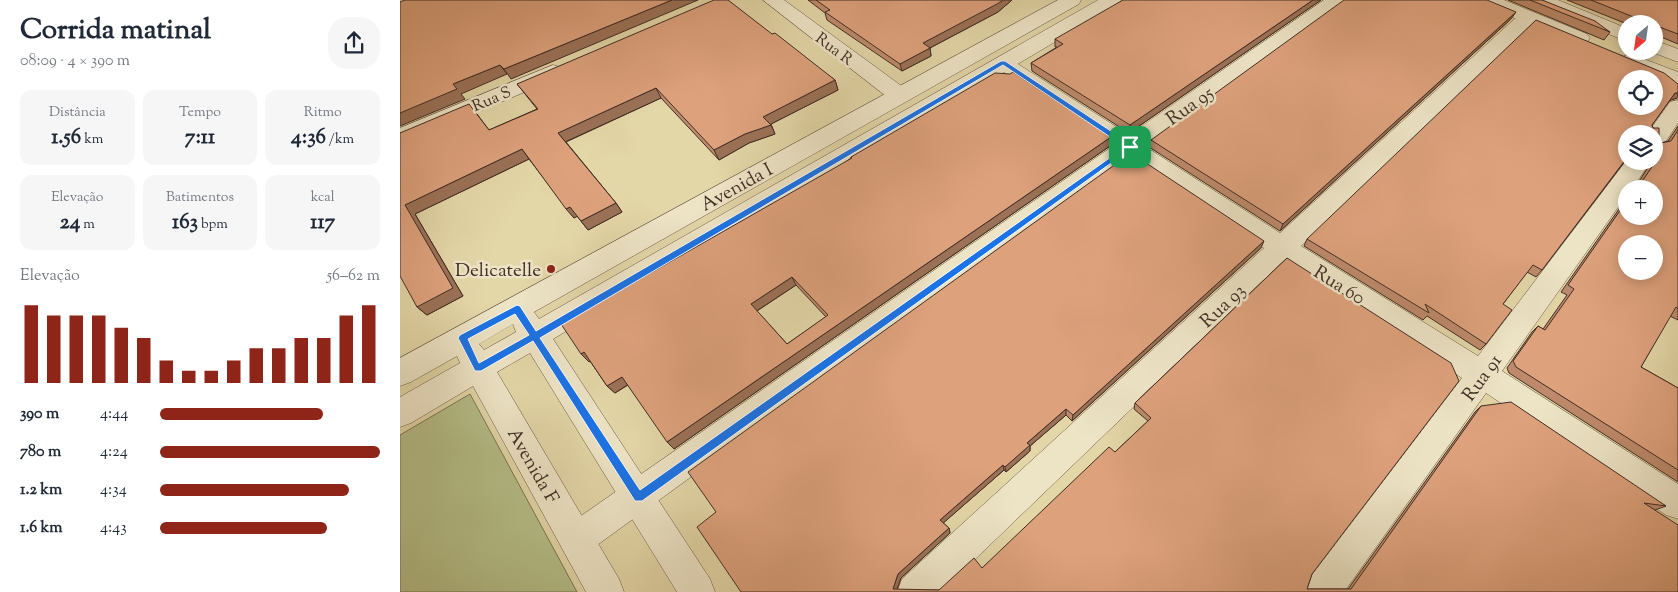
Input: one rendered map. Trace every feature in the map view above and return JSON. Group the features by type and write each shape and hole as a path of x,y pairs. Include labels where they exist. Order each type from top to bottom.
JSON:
{"street":[{"name":"Rua R","path":"772,0 899,95"},
{"name":"Avenida I","path":"400,373 1072,0"},
{"name":"Avenida I","path":"400,413 1112,0"},
{"name":"Rua 95","path":"577,539 1336,0"},
{"path":"1487,0 1541,5 1618,32"},
{"path":"1541,5 1607,50 1678,80"},
{"name":"Rua 93","path":"915,592 1541,5"},
{"path":"1663,50 1678,56"},
{"name":"Rua S","path":"400,137 573,63"},
{"name":"Rua 60","path":"1003,63 1283,248 1483,375 1678,503"},
{"path":"1663,128 1678,107"},
{"name":"Rua 91","path":"1322,592 1632,170"},
{"path":"517,309 697,592"},
{"name":"Avenida F","path":"462,338 606,592"}],"green space":[{"path":"470,394 577,592 400,592 400,435"}],"building":[{"path":"405,0 672,0 504,69 500,65 453,84 457,89 400,113 400,2"},
{"path":"714,0 728,0 772,34 775,33 835,80 763,117 771,125 745,134 714,150 656,88 558,133 616,203 581,221 570,207 566,209 522,149 405,205 453,288 417,307 400,276 400,133 469,104 489,130 538,109 517,84"},
{"path":"816,0 1003,0 923,43 930,48 900,64 825,12 830,10"},
{"path":"1123,0 1313,0 1130,125 1031,63 1063,44 1055,39"},
{"path":"1344,0 1487,0 1516,12 1283,224 1151,140"},
{"path":"1530,0 1542,0 1595,21 1610,32"},
{"path":"1591,0 1678,0 1678,34 1663,28 1663,15 1628,15"},
{"path":"1536,20 1618,54 1618,60 1633,60 1657,70 1618,70 1618,115 1659,115 1652,125 1618,125 1618,170 1542,270 1533,265 1503,304 1512,310 1486,344 1425,304 1429,313 1307,239"},
{"path":"1013,72 1111,137 667,442 622,377 607,386 584,352 581,354 561,324 852,158 995,73 1010,74","holes":["792,277 828,315 787,344 751,304"]},
{"path":"1663,73 1678,84 1678,93 1675,93 1663,110"},
{"path":"1678,130 1678,309 1676,307 1641,367 1678,388 1678,470 1516,367 1513,361 1538,326 1545,330 1574,289 1568,285 1618,213 1618,225 1663,225 1663,180 1643,180 1650,170 1663,170 1663,143 1671,141"},
{"path":"1131,153 1264,241 1073,415 1066,409 1027,443 1030,445 1005,467 1003,465 940,520 949,528 898,574 893,589 939,590 974,558 982,568 1109,447 1115,452 1151,418 1135,403 1287,258 1451,363 1459,381 1312,574 1307,589 1351,589 1481,406 1511,402 1666,506 1644,503 1678,525 1678,592 741,592 697,527 716,512 688,472"}],"place":[{"name":"Delicatelle","path":"551,269"}],"route":[{"path":"1130,147 638,497 534,336 517,309 462,338 478,368 534,336 1003,63 1130,147"}]}
